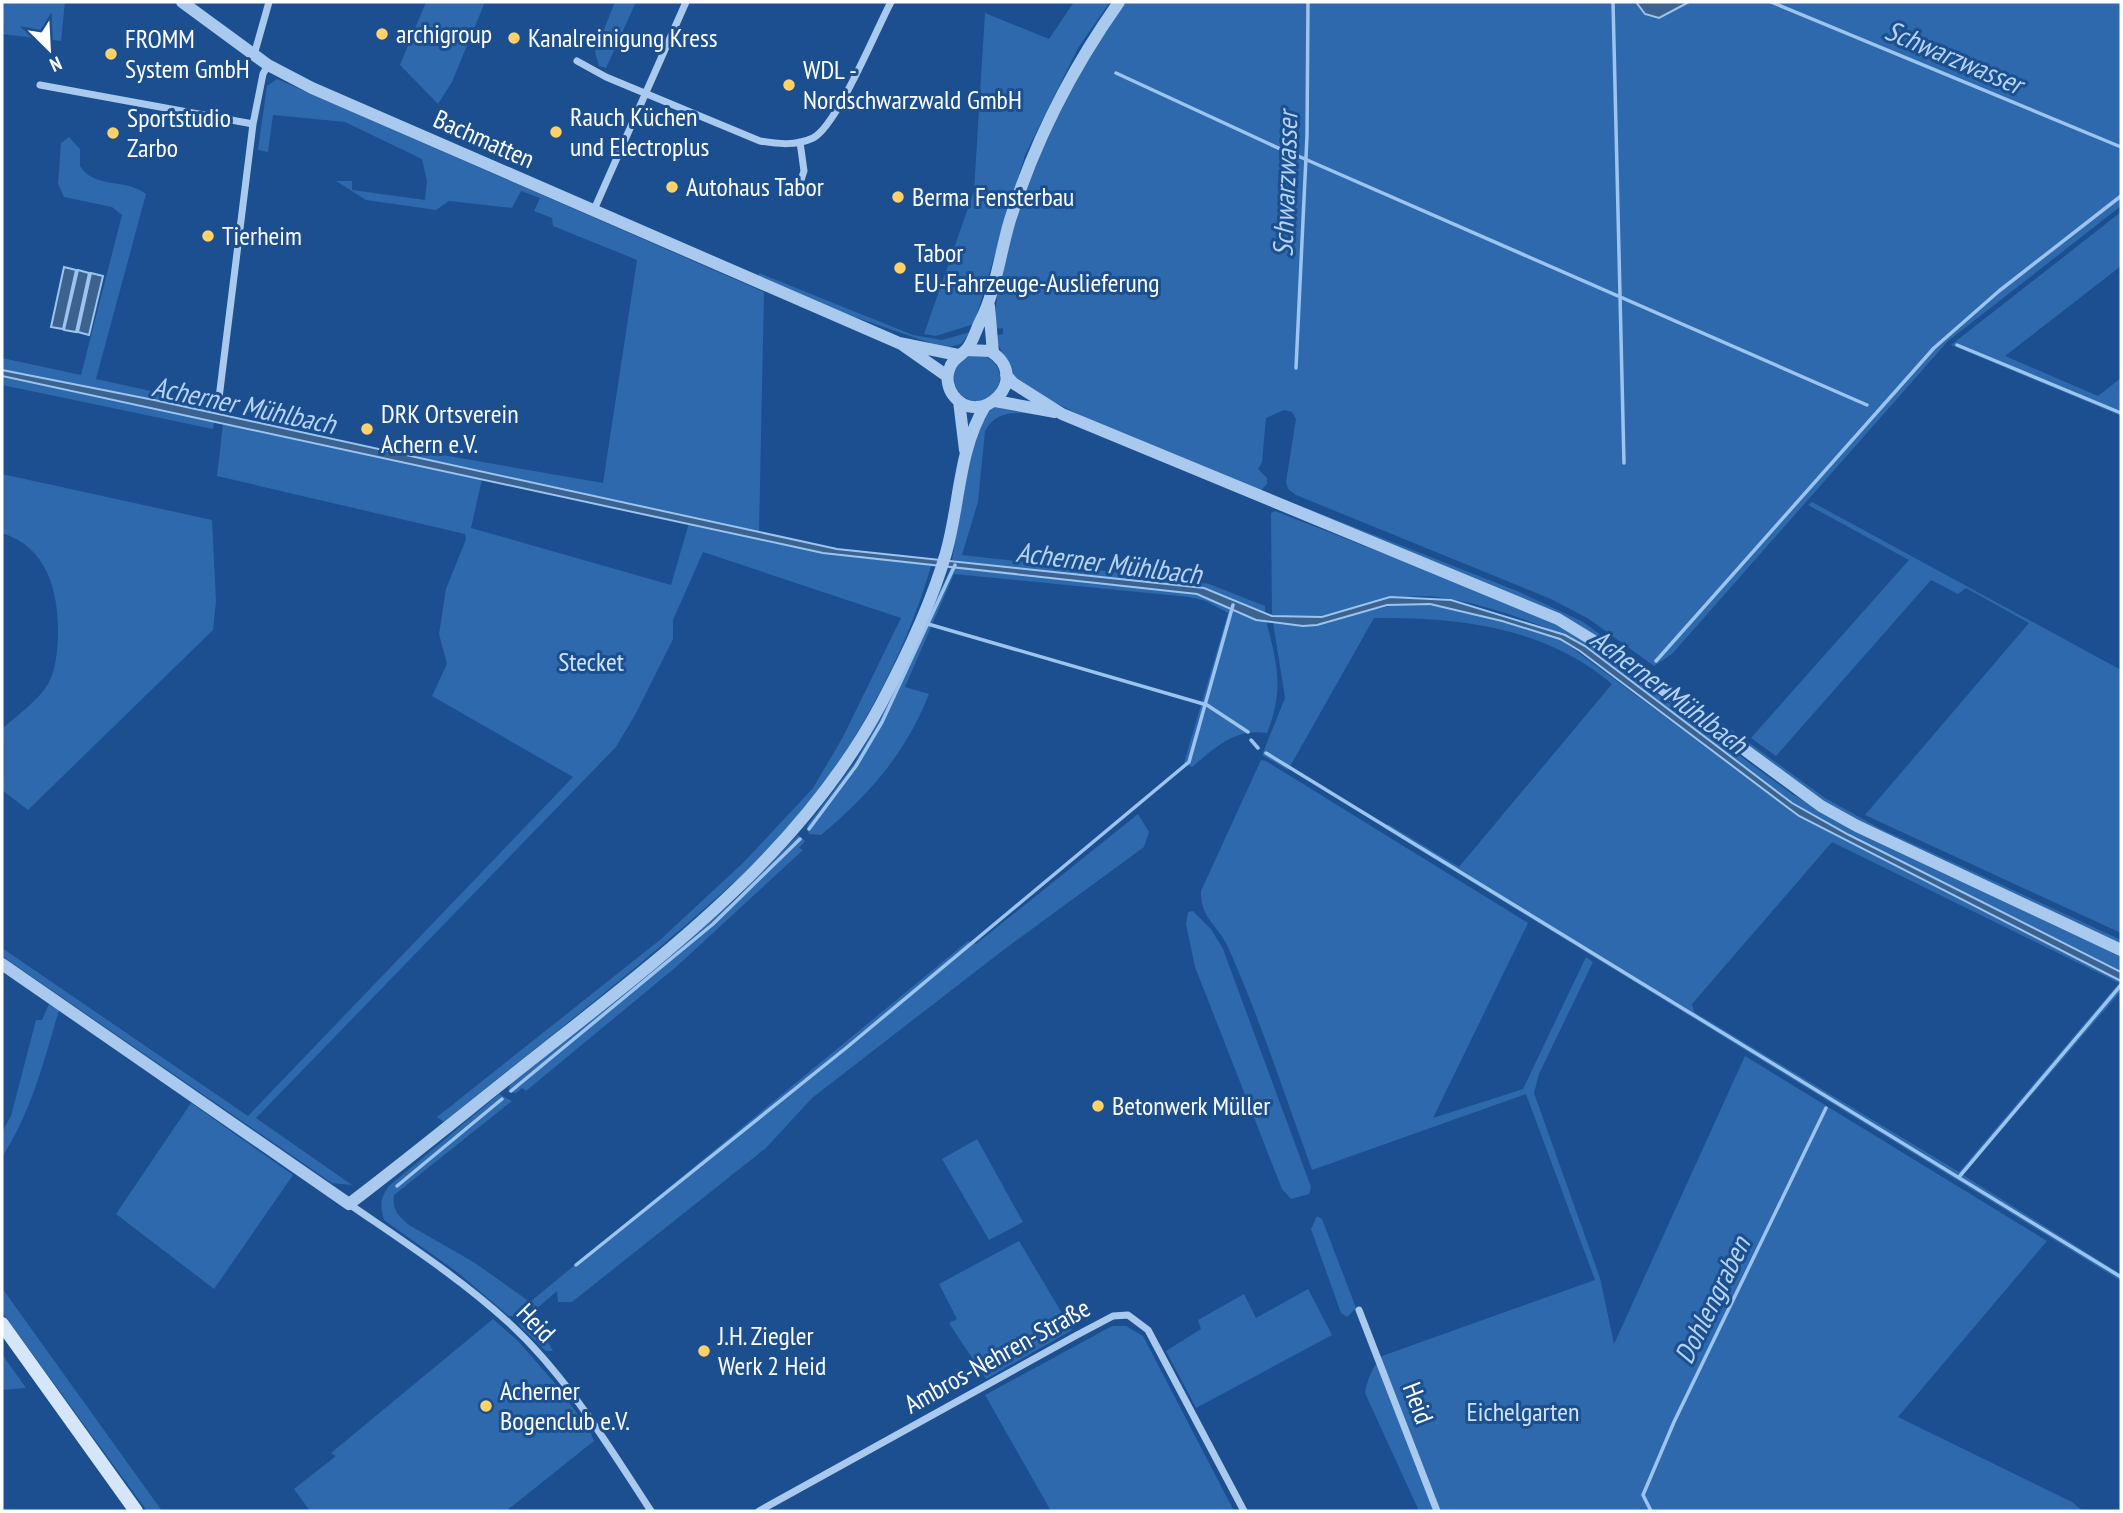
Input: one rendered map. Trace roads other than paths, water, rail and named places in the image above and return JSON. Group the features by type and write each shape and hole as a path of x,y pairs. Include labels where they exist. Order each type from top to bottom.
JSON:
{"main road":[{"path":"2,1324 136,1511"}],"street":[{"name":"Bachmatten","path":"182,2 268,65 312,88 899,343"},
{"path":"254,55 269,2"},
{"path":"593,212 686,2"},
{"path":"577,61 606,77 760,141 779,144 800,142 814,137 834,118 891,2"},
{"path":"1062,414 990,403 972,407 959,401 950,390 947,376 951,363 962,352 988,302 1010,220 1045,124 1066,82 1119,2"},
{"path":"218,406 253,124 263,74 268,65"},
{"path":"40,85 253,124"},
{"path":"797,192 804,171 800,142"},
{"path":"988,302 993,353"},
{"path":"2,964 349,1205 604,1002 729,897 773,855 849,758 909,648 946,551 965,454 990,403 1004,388 1006,375 1003,363 993,353 982,349 962,352 899,343"},
{"path":"899,343 947,376"},
{"path":"1006,375 1013,383 1062,414 1559,620 1612,652 1821,806 1857,826 2121,950"},
{"path":"959,401 965,454"},
{"name":"Heid","path":"349,1205 441,1268 510,1324 572,1396 651,1511"},
{"name":"Heid","path":"1359,1310 1437,1511"},
{"name":"Ambros-Nehren-Straße","path":"759,1511 1077,1335 1113,1316 1128,1314 1148,1329 1244,1511"}],"waterway":[{"name":"Schwarzwasser","path":"1296,368 1307,136 1308,2"},
{"path":"1613,2 1624,463"},
{"name":"Schwarzwasser","path":"1771,2 2121,147"},
{"path":"1116,73 1289,153"},
{"path":"1298,156 1867,405"},
{"name":"Acherner Mühlbach","path":"1656,661 1934,348 1999,291 2121,196"},
{"path":"1957,345 2121,413"},
{"path":"809,829 856,766 882,722 955,565"},
{"path":"576,1265 846,1048 1189,762 1233,605"},
{"path":"928,624 1207,705 1248,732"},
{"path":"1251,740 1258,748"},
{"path":"1266,753 2121,1277"},
{"path":"511,1091 713,924 800,839"},
{"path":"1959,1177 2121,985"},
{"path":"397,1186 502,1099"},
{"name":"Dohlengraben","path":"1651,1511 1643,1495 1674,1422 1826,1108"}],"place":[{"name":"archigroup","path":"382,34"},
{"name":"Kanalreinigung Kress","path":"514,38"},
{"name":"FROMM System GmbH","path":"111,54"},
{"name":"WDL - Nordschwarzwald GmbH","path":"789,85"},
{"name":"Rauch Küchen und Electroplus","path":"556,132"},
{"name":"Sportstudio Zarbo","path":"113,133"},
{"name":"Autohaus Tabor","path":"672,187"},
{"name":"Berma Fensterbau","path":"898,197"},
{"name":"Tierheim","path":"208,236"},
{"name":"Tabor EU-Fahrzeuge-Auslieferung","path":"900,268"},
{"name":"DRK Ortsverein Achern e.V.","path":"367,429"},
{"name":"Betonwerk Müller","path":"1098,1106"},
{"name":"J.H. Ziegler Werk 2 Heid","path":"704,1351"},
{"name":"Acherner Bogenclub e.V.","path":"486,1406"}],"park label":[{"name":"Stecket","path":"591,662"},
{"name":"Eichelgarten","path":"1523,1412"}]}
